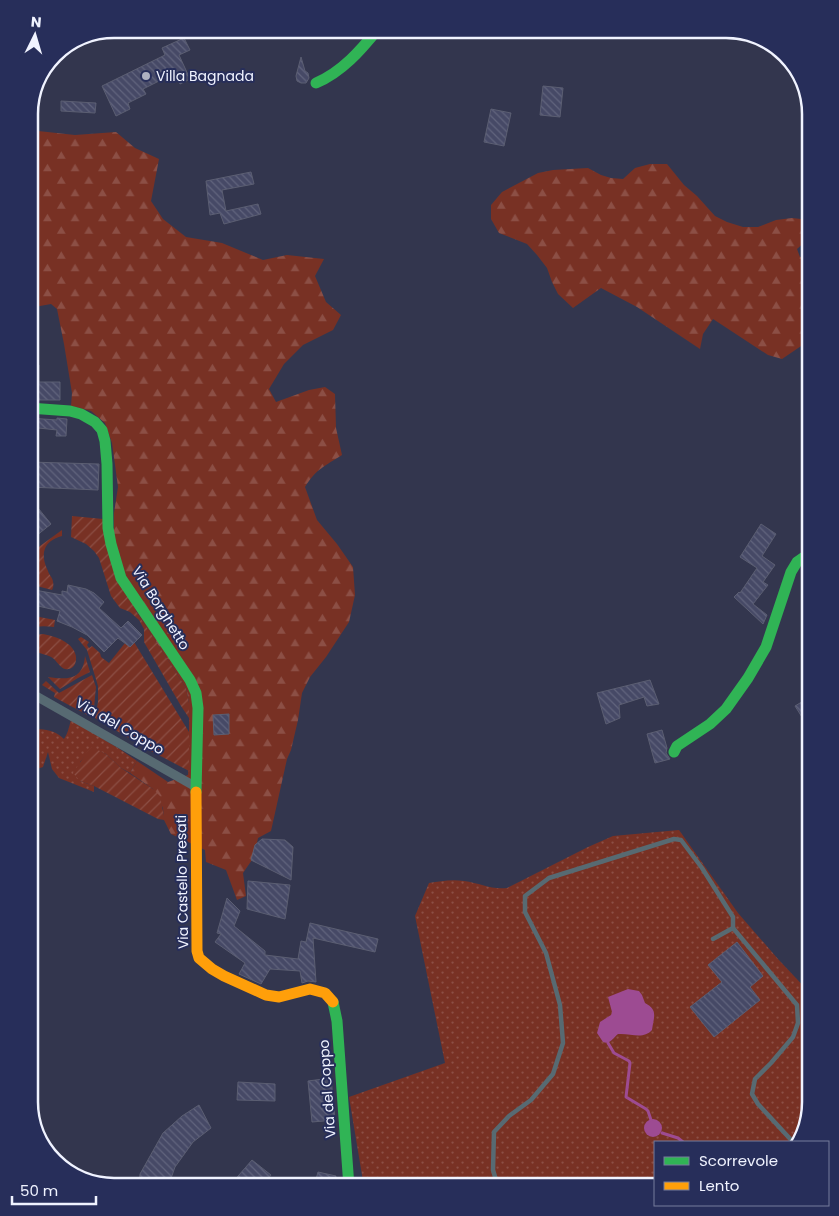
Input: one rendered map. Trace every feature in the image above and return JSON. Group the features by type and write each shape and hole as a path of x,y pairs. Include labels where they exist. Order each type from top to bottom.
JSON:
{"street":[{"path":"316,83 325,80 335,73 371,38"},
{"name":"Via Borghetto","path":"38,409 76,412 94,422 102,430 107,464 108,528 121,578 190,680 196,693 198,708 196,787"},
{"path":"674,752 677,746 710,724 726,709 748,678 766,646 791,572 797,562 802,559"},
{"name":"Via del Coppo","path":"38,697 196,787"},
{"name":"Via Castello Presati","path":"196,787 197,951 199,958 224,976 266,995 279,997 310,989 325,993"},
{"name":"Via del Coppo","path":"325,993 334,1003 338,1021 348,1178"}],"lane":[{"path":"495,1178 493,1170 494,1132 509,1116 531,1100 554,1074 563,1043 560,1006 546,953 525,912 525,896 549,878 674,839 681,840 702,868 733,917 733,928 797,1005 798,1023 793,1037 771,1063 754,1078 752,1094 758,1104 791,1140"},
{"path":"713,939 733,928"}],"green space":[{"path":"38,131 75,135 116,132 135,148 159,159 151,201 163,219 186,237 222,243 263,260 287,255 324,259 315,276 326,302 341,315 333,330 303,345 284,364 269,389 276,402 309,390 325,387 335,394 336,428 342,455 317,472 305,487 317,520 353,567 355,595 349,622 310,677 302,693 298,720 271,831 258,838 254,857 243,873 246,896 237,900 226,870 206,862 205,850 171,834 164,820 163,808 153,789 130,773 137,761 168,782 188,775 189,703 186,688 114,574 114,513 118,487 112,443 105,423 91,411 71,406 72,393 64,344 57,309 51,304 38,306"},
{"path":"650,164 667,164 684,185 715,216 743,227 758,227 776,220 802,219 802,245 797,249 800,257 802,257 802,345 782,359 768,355 713,319 703,334 700,349 637,307 601,288 573,308 558,294 547,268 527,244 499,233 491,219 491,205 502,192 538,173 588,168 601,175 623,179 635,168"},
{"path":"72,516 103,519 136,611 186,688 189,718 144,642 144,629 139,620 130,612 120,608 111,596 99,558 86,544 71,537"},
{"path":"62,530 62,536 47,545 44,554 46,565 53,581 52,590 38,586 38,547"},
{"path":"38,617 55,620 54,627 38,627"},
{"path":"38,635 53,636 71,647 76,656 76,662 73,667 64,668 52,657 38,652"},
{"path":"81,637 89,642 87,645 89,648 92,646 109,663 125,643 130,647 134,642 189,732 189,771 95,718 98,686 87,650 78,639"},
{"path":"85,656 90,672 60,689 48,677 73,677 81,670"},
{"path":"92,675 96,687 93,718 54,697 55,693 42,685 46,681 59,693"},
{"path":"71,720 137,761 130,773 121,768 106,754 92,748 80,762 80,781 94,786 94,792 59,778 52,769 48,752 43,767 38,769 38,729 56,733 64,739"},
{"path":"92,747 106,754 121,768 153,789 160,796 164,820 158,819 94,786 80,781 73,773"},
{"path":"679,830 738,913 802,984 802,1102 799,1122 790,1141 654,1141 654,1178 362,1178 349,1097 445,1063 415,916 429,883 460,880 496,888 507,888 613,836"}],"shaded area":[{"path":"628,989 639,991 645,1003 652,1008 654,1017 652,1030 645,1035 618,1034 610,1042 605,1043 597,1033 600,1022 611,1015 612,1012 608,997"},
{"path":"653,1119 659,1122 662,1128 659,1134 653,1137 647,1134 644,1128 647,1122"}],"building":[{"name":"Villa Bagnada","path":"184,38 190,50 179,55 190,79 180,84 175,73 143,89 146,94 128,103 130,109 116,116 102,86 165,55 162,48"},
{"path":"301,57 309,78 306,83 297,81 296,76"},
{"path":"543,86 563,88 560,117 540,115"},
{"path":"61,101 96,103 95,113 61,111"},
{"path":"491,109 511,113 504,146 484,142"},
{"path":"251,172 254,184 222,190 226,211 258,204 261,214 224,224 220,213 210,215 206,181"},
{"path":"38,365 39,382 60,382 60,400 38,400"},
{"path":"38,419 67,419 66,436 56,436 57,430 38,428"},
{"path":"38,462 99,464 98,490 38,487"},
{"path":"38,508 51,524 38,534"},
{"path":"761,524 776,534 762,556 775,565 763,582 768,585 753,604 767,615 763,624 734,597 740,593 757,568 740,557"},
{"path":"68,585 94,593 104,602 99,608 121,628 128,621 142,635 130,647 118,638 104,652 87,635 57,621 60,611 38,606 38,591 62,595 62,591 67,592"},
{"path":"650,680 659,704 647,706 644,697 619,705 620,718 606,724 597,693"},
{"path":"802,702 802,717 795,706"},
{"path":"229,714 229,734 214,735 213,715"},
{"path":"662,730 667,748 666,753 670,759 655,763 647,734"},
{"path":"262,839 285,840 293,847 291,880 251,860 255,845"},
{"path":"248,881 290,885 285,919 247,909"},
{"path":"227,898 240,911 234,926 265,951 265,955 298,959 301,941 306,942 310,923 378,939 375,952 313,938 316,982 308,981 302,983 300,971 270,969 261,984 239,974 245,963 215,942 221,934 217,933"},
{"path":"737,942 763,976 750,987 760,1000 714,1037 690,1007 722,982 708,965"},
{"path":"331,1078 335,1120 312,1122 308,1081"},
{"path":"238,1082 275,1084 275,1101 237,1100"},
{"path":"199,1105 211,1128 193,1142 175,1167 171,1178 140,1178 140,1174 163,1133 182,1116"},
{"path":"252,1160 271,1175 268,1178 236,1178"},
{"path":"318,1172 336,1176 335,1178 316,1178"}],"waterway":[{"path":"608,1043 614,1053 630,1063 626,1097 646,1109 651,1120"},
{"path":"662,1133 682,1141"}],"traffic: fast":[{"path":"316,83 343,67 370,38"},
{"path":"38,409 70,411 81,414 95,422 102,430 107,464 108,528 121,578 190,680 196,693 198,708 196,792"},
{"path":"674,752 677,746 710,724 726,709 748,678 766,647 791,572 797,562 802,559"},
{"path":"333,1002 337,1021 348,1178"}],"traffic: slow":[{"path":"196,792 197,951 199,958 224,976 266,995 279,997 310,989 325,993 333,1002"}],"place":[{"name":"Villa Bagnada","path":"146,76"}]}
